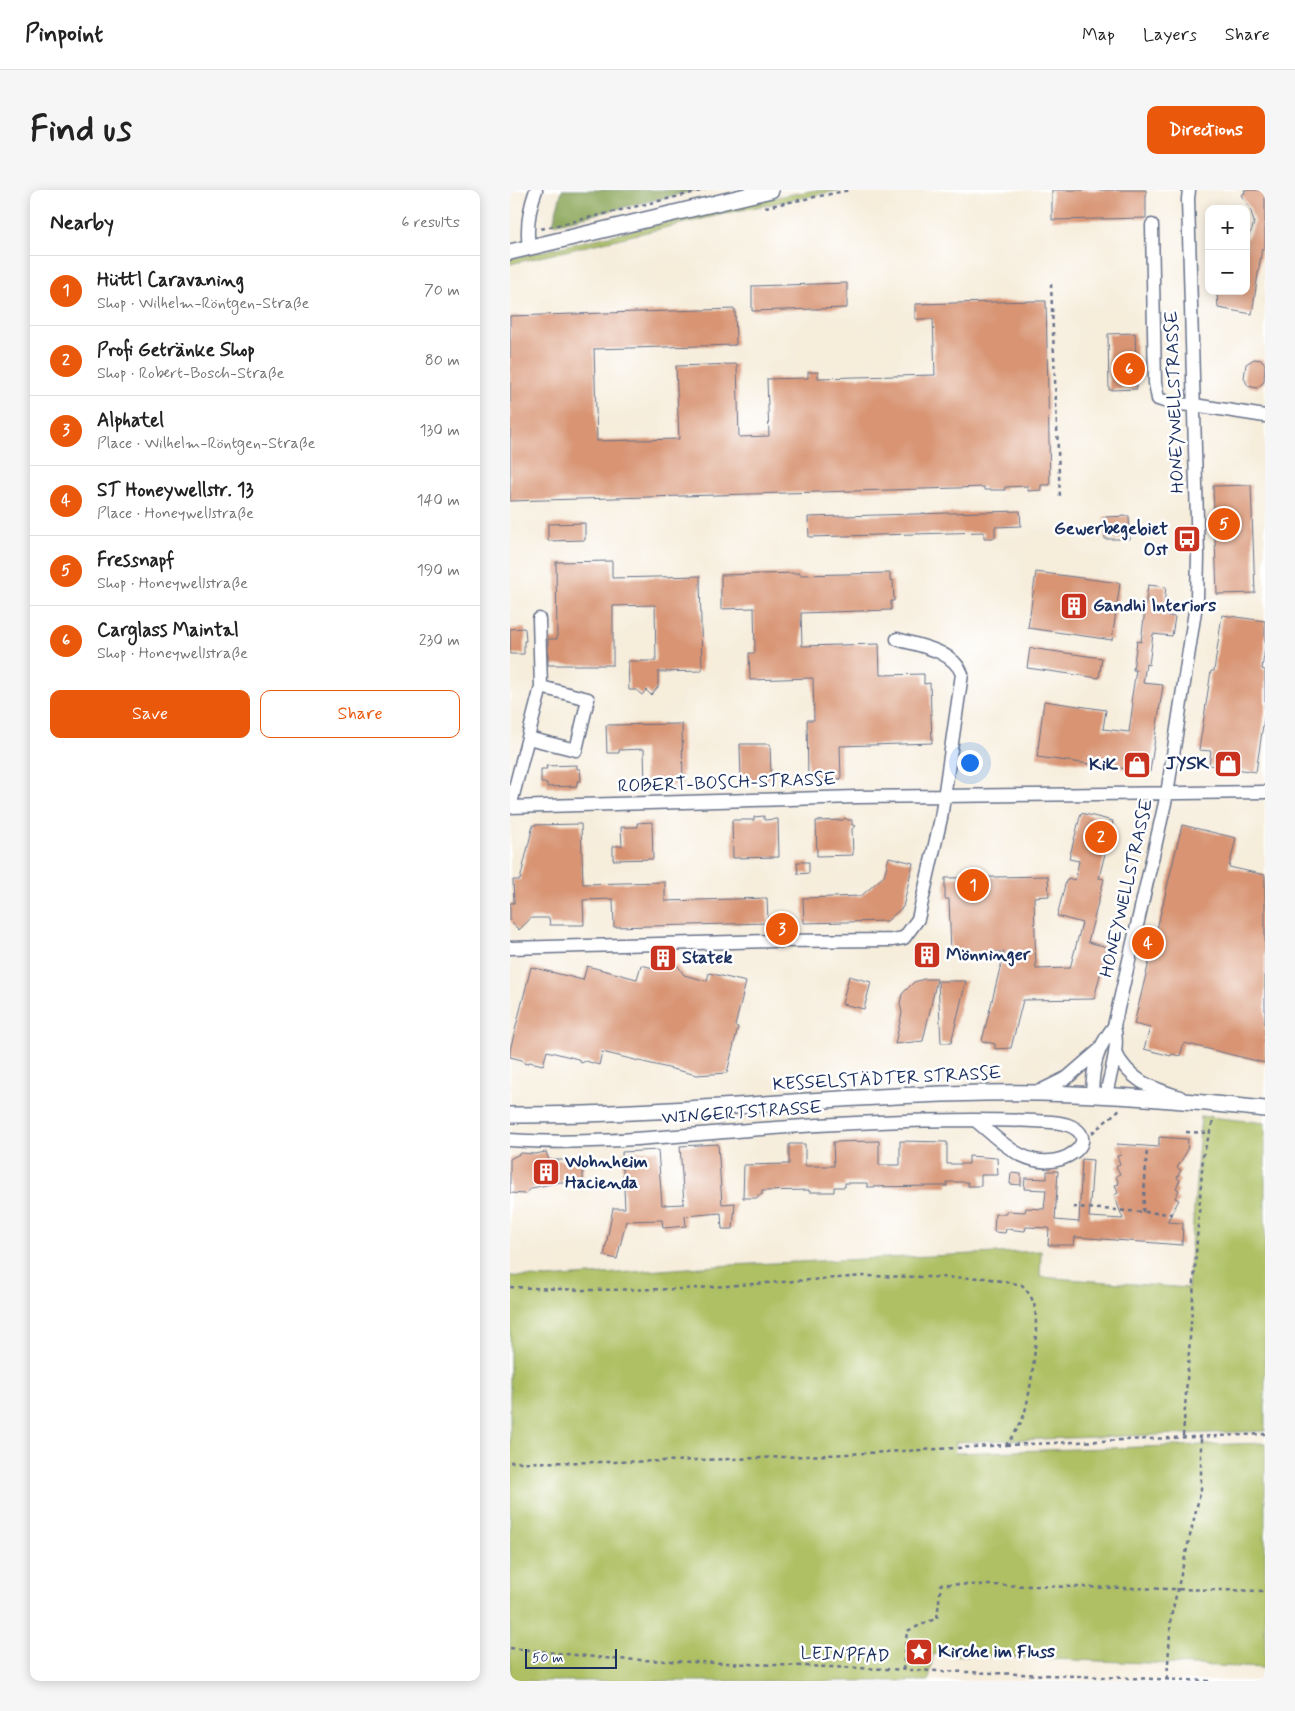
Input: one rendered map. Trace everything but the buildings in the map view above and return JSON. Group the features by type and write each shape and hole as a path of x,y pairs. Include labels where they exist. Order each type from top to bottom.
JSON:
{"main road":[{"path":"510,252 528,241 771,190"},
{"name":"KESSELSTÄDTER STRASSE","path":"510,1114 593,1113 927,1095 1038,1092 1190,1100 1265,1109"}],"street":[{"path":"528,241 532,201 536,190"},
{"name":"HONEYWELLSTRASSE","path":"1038,1092 1068,1077 1098,1050 1114,1026 1167,794 1197,598 1198,556 1187,193"},
{"path":"1152,225 1155,383 1158,399 1174,404 1265,416"},
{"name":"ROBERT-BOSCH-STRASSE","path":"539,619 541,687 510,807 944,795 1265,792"},
{"path":"510,948 892,940 904,938 918,919 941,818 962,674 959,666 948,656 897,639"},
{"path":"528,738 576,750 588,699 541,687"},
{"name":"HONEYWELLSTRASSE","path":"1106,1095 1115,1052 1116,1034 1114,1026"},
{"name":"HONEYWELLSTRASSE","path":"1098,1050 1093,1077 1106,1095"},
{"path":"1115,1052 1131,1075 1152,1088 1190,1100"},
{"path":"976,1121 1015,1152 1040,1162 1066,1157 1081,1146 1083,1140"},
{"name":"WINGERTSTRASSE","path":"510,1140 620,1140 870,1122 976,1121 1063,1123 1077,1130 1082,1135 1083,1140"}],"path":[{"path":"528,241 561,224 705,190"},
{"path":"1051,284 1060,498"},
{"path":"1083,1140 1120,1110 1106,1095"},
{"path":"1183,1436 1203,1156 1211,1133 1217,1104"},
{"path":"1186,1132 1211,1133"},
{"path":"1143,1212 1147,1148"},
{"path":"1073,1207 1172,1214"},
{"path":"510,1287 584,1290 683,1289 865,1276 985,1278 1022,1285 1034,1306 1036,1341 1024,1416 1006,1445"},
{"path":"510,1462 588,1463 737,1459 1183,1436 1265,1434"},
{"path":"1167,1679 1171,1616 1202,1489 1201,1436"},
{"path":"903,1670 907,1630 937,1618 940,1584 1265,1591"},
{"name":"LEINPFAD","path":"510,1648 614,1659 1210,1681"}],"green space":[{"path":"562,190 697,190 553,224"},
{"path":"816,190 841,190 736,211 510,264 510,259 777,197"},
{"path":"1201,1116 1265,1123 1265,1431 956,1442 954,1453 1265,1443 1265,1668 933,1654 929,1681 510,1681 510,1276 548,1278 731,1265 1041,1251 1040,1277 1188,1288"}],"place":[{"name":"Carglass Maintal","path":"1129,369"},
{"name":"Fressnapf","path":"1224,524"},
{"name":"Gewerbegebiet Ost","path":"1187,539"},
{"name":"Gandhi Interiors","path":"1074,606"},
{"name":"JYSK","path":"1228,764"},
{"name":"KiK","path":"1137,765"},
{"name":"Profi Getränke Shop","path":"1101,837"},
{"name":"Hüttl Caravaning","path":"973,885"},
{"name":"Alphatel","path":"782,929"},
{"name":"ST Honeywellstr. 13","path":"1148,943"},
{"name":"Mönninger","path":"927,955"},
{"name":"Statek","path":"663,958"},
{"name":"Wohnheim Hacienda","path":"546,1172"},
{"name":"Kirche im Fluss","path":"919,1652"}]}
